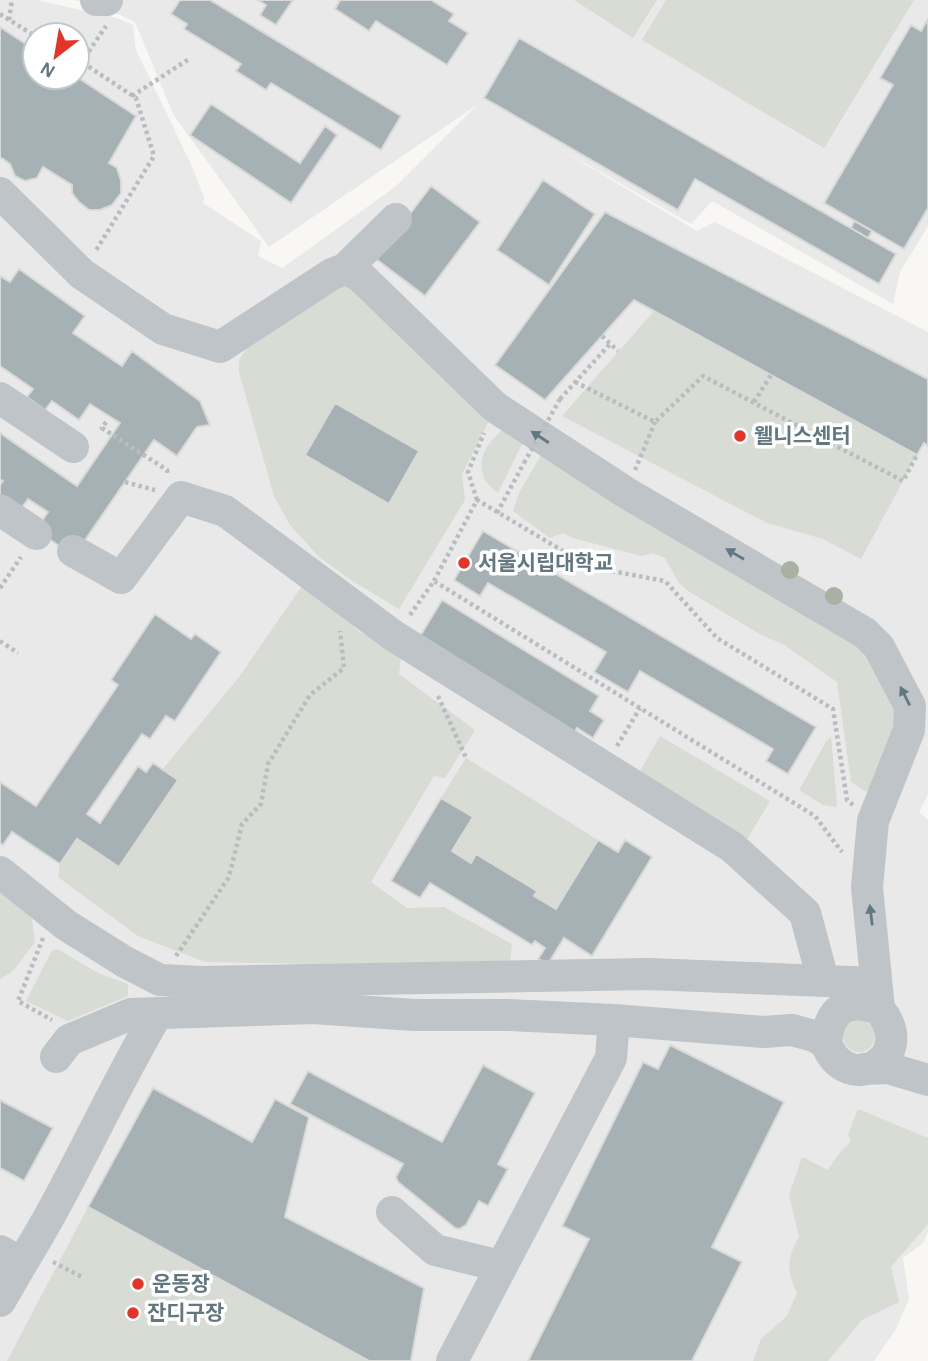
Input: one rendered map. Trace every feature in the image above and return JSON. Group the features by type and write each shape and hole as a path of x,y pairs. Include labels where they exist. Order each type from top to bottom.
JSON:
{"street":[{"path":"0,193 82,274 163,329 220,346 332,274 345,270 396,219"},
{"path":"345,270 359,275 463,359 495,407 625,492 839,616 865,633 879,647 910,706 909,730 873,821 855,1011 830,1054 847,1068 888,1068 928,1080"},
{"path":"0,398 73,447"},
{"path":"73,551 121,578 181,497 225,511 406,644 732,847 805,913 823,979 855,1011 890,1024 892,1040 899,1055 909,1067 928,1080"},
{"path":"0,510 36,534"},
{"path":"0,872 97,946 160,980 508,989 648,974 823,979"},
{"path":"56,1057 69,1040 131,1014 313,1008 414,1015 508,1015 614,1020 763,1032 792,1030 814,1036 855,1011"},
{"path":"685,1024 733,1017 812,1024 855,1011"},
{"path":"0,1301 17,1255 157,1014"},
{"path":"452,1361 611,1058 614,1020"},
{"path":"864,1069 879,1064 887,1055 892,1040"},
{"path":"392,1212 435,1250 501,1268"}],"path":[{"path":"9,20 12,0"},
{"path":"91,35 102,10"},
{"path":"0,15 21,27"},
{"path":"132,96 189,59"},
{"path":"82,274 154,156 136,98 91,68"},
{"path":"602,336 618,351"},
{"path":"497,513 560,399 610,344"},
{"path":"754,402 771,375"},
{"path":"625,492 655,422 703,376 903,481 917,455"},
{"path":"575,382 655,422"},
{"path":"495,407 468,472 477,500 590,567 665,581 717,638 833,709 847,800 873,821"},
{"path":"106,422 102,428 167,470 170,483"},
{"path":"466,758 406,644 434,581 477,500"},
{"path":"0,588 36,534"},
{"path":"434,581 815,816 867,887"},
{"path":"160,980 229,877 242,824 261,804 268,764 310,695 344,668 340,625 347,602"},
{"path":"0,641 18,653"},
{"path":"604,767 640,708"},
{"path":"49,911 48,926 18,1001 60,1025 92,1029"},
{"path":"17,1255 83,1278"}],"shaded area":[{"name":"서울시립대학교","path":"0,0 37,0 117,18 133,25 136,50 190,162 204,197 203,203 261,241 258,256 282,268 395,187 477,105 269,247 173,114 135,22 94,3 72,0 928,0 928,226 900,272 893,304 712,201 691,224 548,142 697,231 715,222 928,332 928,794 919,813 928,819 928,1232 923,1243 903,1258 909,1299 896,1329 874,1361 0,1361"},
{"path":"574,0 657,0 633,38"},
{"path":"666,0 914,0 824,148 642,40"},
{"path":"349,281 494,411 462,474 465,500 399,609 319,557 290,525 274,496 239,372 239,360 254,338"},
{"name":"웰니스센터","path":"654,311 917,455 861,559 823,539 767,523 562,416"},
{"path":"505,428 527,434 498,493 484,477 482,460 490,443"},
{"path":"545,448 869,643 906,707 873,794 851,782 837,682 783,644 763,636 688,591 679,583 665,558 653,553 641,556 563,533 550,538 513,511 519,493"},
{"path":"306,580 358,631 382,642 401,656 399,674 475,730 445,778 434,776 371,882 407,908 444,907 512,944 510,961 318,964 205,962 138,936 58,877 60,864 77,839 119,867 178,781 162,770 239,677"},
{"path":"660,736 770,801 746,841 637,776"},
{"path":"831,737 836,807 823,805 799,790"},
{"path":"466,758 598,840 556,909 534,896 537,891 476,854 471,863 452,851 473,817 441,798"},
{"path":"0,888 31,913 35,942 13,971 0,979"},
{"path":"52,950 59,950 98,973 128,984 128,996 68,1021 26,1001"},
{"path":"859,1020 870,1025 875,1036 870,1047 859,1052 848,1047 843,1036 848,1025"},
{"path":"858,1109 928,1138 928,1224 891,1267 899,1302 862,1320 828,1361 753,1361 761,1339 787,1316 797,1293 789,1264 799,1237 789,1195 802,1157 828,1170 851,1141 848,1135"},
{"name":"운동장","path":"88,1207 369,1361 7,1361"}],"building":[{"path":"180,0 210,0 401,116 381,150 271,83 266,90 236,71 241,64 184,29 187,24 171,14"},
{"path":"258,0 293,0 276,25 260,15 266,5"},
{"path":"340,0 431,0 454,14 449,21 468,33 447,65 376,21 369,31 335,9"},
{"path":"928,19 928,208 904,249 824,203 893,85 880,78 911,25 921,31"},
{"path":"0,27 21,41 21,91 91,91 91,86 136,116 109,163 117,168 121,193 112,205 100,210 89,210 72,193 72,185 43,167 37,178 25,181 15,176 10,164 0,157"},
{"path":"519,38 896,254 879,284 695,179 678,210 484,98"},
{"path":"211,104 300,163 325,126 337,135 291,203 190,135"},
{"path":"543,180 595,214 549,285 497,250"},
{"path":"431,186 480,222 425,296 376,259"},
{"path":"605,212 928,379 928,446 924,443 917,455 634,300 545,400 495,365"},
{"path":"854,221 872,231 868,238 851,228"},
{"path":"19,269 85,316 73,333 122,366 132,351 200,401 210,425 197,427 177,456 154,440 74,556 36,530 48,512 28,499 17,514 0,502 0,485 3,481 0,479 0,433 77,486 120,423 90,404 79,420 52,401 45,410 27,397 33,389 0,366 0,276 10,282"},
{"path":"335,403 419,451 389,504 305,455"},
{"path":"483,531 816,727 788,774 766,761 773,749 640,671 628,692 594,672 606,652 488,583 480,596 454,580"},
{"path":"442,600 599,696 590,711 604,720 593,738 577,728 572,737 416,643"},
{"path":"155,614 191,639 195,634 221,652 175,721 166,716 150,739 142,734 87,814 100,823 138,766 146,772 153,763 178,780 119,867 77,839 60,864 12,832 3,845 0,843 0,782 36,806 118,685 111,680"},
{"path":"441,798 473,817 452,851 471,863 476,854 537,891 534,896 556,909 598,840 618,852 625,840 652,857 592,956 564,938 548,964 538,959 545,948 535,941 532,945 430,883 420,898 391,881"},
{"path":"670,1045 784,1102 712,1247 742,1262 692,1361 528,1361 589,1239 562,1226 643,1062 658,1069"},
{"path":"483,1065 535,1093 498,1164 508,1169 488,1206 479,1201 466,1225 459,1229 398,1182 396,1177 403,1164 290,1104 308,1071 442,1142"},
{"path":"153,1088 252,1142 275,1099 309,1117 285,1217 424,1288 411,1361 369,1361 88,1207"},
{"path":"0,1100 53,1128 24,1181 0,1168"}],"place":[{"name":"웰니스센터","path":"740,436"},
{"name":"서울시립대학교","path":"464,563"},
{"name":"운동장","path":"138,1284"},
{"name":"잔디구장","path":"133,1313"}]}
